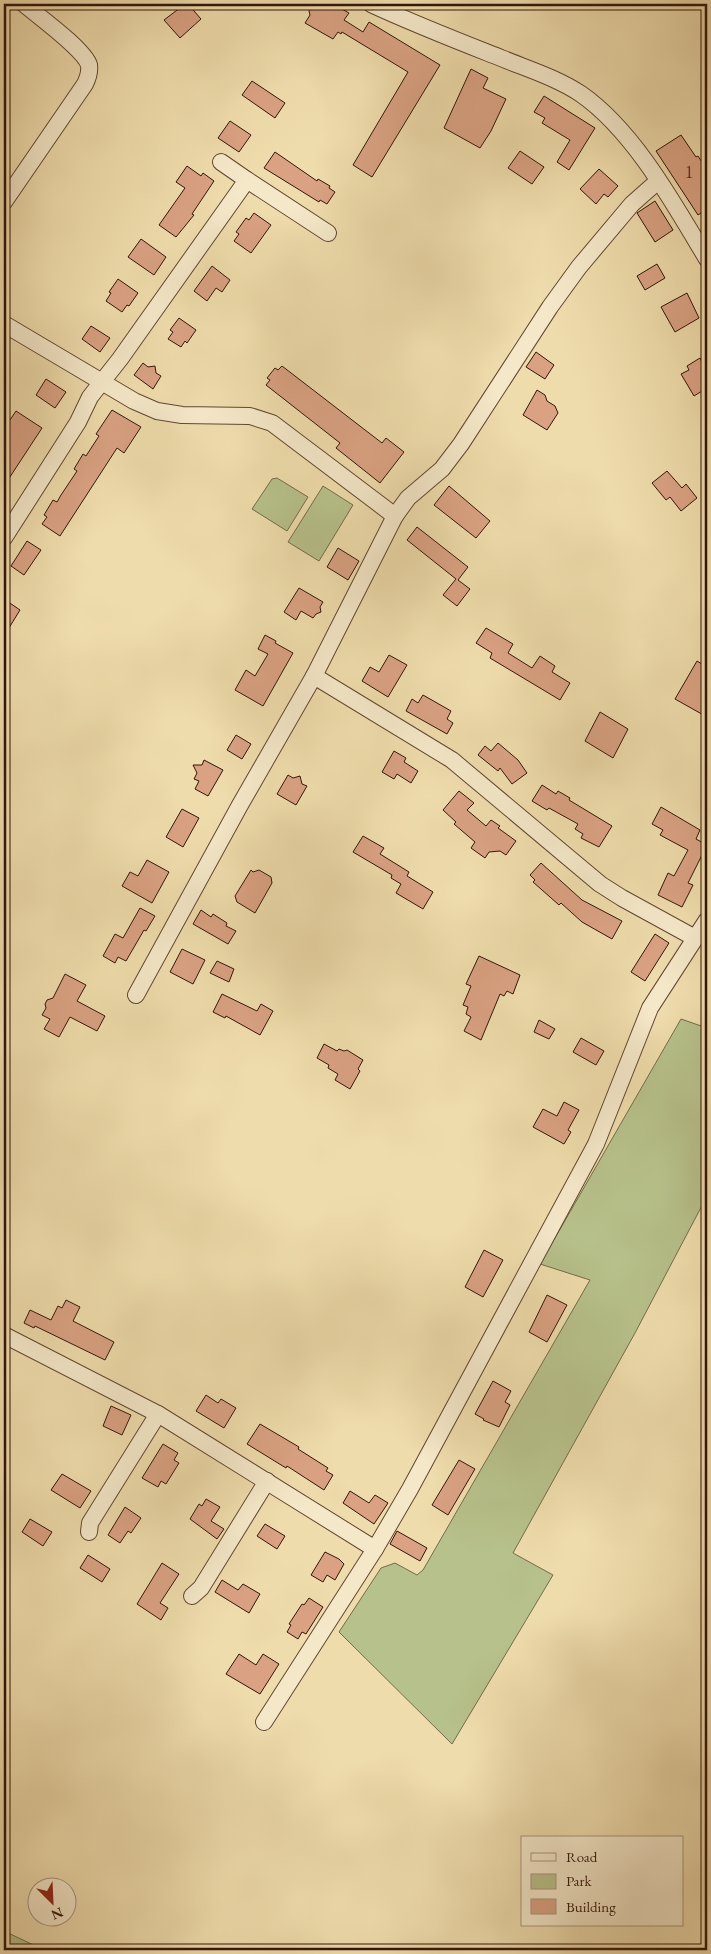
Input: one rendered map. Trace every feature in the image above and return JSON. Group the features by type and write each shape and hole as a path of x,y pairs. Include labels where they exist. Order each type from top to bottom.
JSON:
{"street":[{"path":"4,202 88,77 89,67 81,52 24,4"},
{"path":"372,4 412,23 564,84 597,107 610,119 658,181 707,259"},
{"path":"221,162 328,233"},
{"path":"4,538 78,422 90,398 246,180"},
{"path":"136,995 240,805 314,676 395,516 408,498 442,469 461,444 550,307 579,267 632,204 658,181"},
{"path":"4,324 101,383 145,407 170,414 202,416 240,415 265,419 281,428 395,516"},
{"path":"314,676 452,760 600,884 695,938"},
{"path":"264,1722 375,1549 410,1489 582,1171 608,1117 650,1008 707,920"},
{"path":"4,1335 158,1414 375,1549"},
{"path":"89,1532 90,1523 158,1414"},
{"path":"192,1596 201,1588 267,1481"}],"green space":[{"path":"277,478 308,497 287,531 252,509 272,479"},
{"path":"323,486 353,505 319,561 288,542"},
{"path":"681,1019 707,1028 707,1196 635,1333 513,1553 553,1575 452,1744 339,1632 381,1568 395,1563 417,1575 423,1570 590,1280 540,1264"},
{"path":"4,1931 44,1950 4,1950"}],"building":[{"path":"185,4 188,4 201,19 180,38 164,20"},
{"path":"333,4 349,13 344,20 363,32 369,22 440,65 372,177 353,165 408,72 342,32 341,34 338,32 333,39 305,23 310,15 309,11 312,5"},
{"path":"471,69 488,78 483,88 506,99 491,131 480,148 444,128"},
{"path":"252,81 285,103 275,118 242,95"},
{"path":"544,96 595,128 569,170 557,162 570,140 542,123 545,118 534,112"},
{"path":"230,121 251,135 239,152 218,138"},
{"path":"681,135 707,170 707,209 698,215 656,151"},
{"path":"520,151 544,167 532,184 508,168"},
{"path":"275,152 317,181 318,179 330,186 329,188 335,192 327,204 320,200 319,202 264,168"},
{"path":"187,166 201,176 203,173 214,181 192,214 194,215 176,237 159,225 185,188 176,182"},
{"path":"599,169 618,186 608,197 604,194 596,204 580,189"},
{"path":"655,201 673,230 655,242 637,213"},
{"path":"254,213 271,225 251,253 234,241 239,234 236,232 246,218 249,220"},
{"path":"141,239 166,257 154,275 128,257"},
{"path":"657,264 665,278 645,290 637,276"},
{"path":"212,266 230,280 222,292 216,288 207,301 194,291"},
{"path":"118,279 138,293 122,312 106,301 111,293 109,292"},
{"path":"687,293 699,318 675,332 661,307"},
{"path":"179,318 196,330 187,343 185,341 181,347 168,339 173,332 170,330"},
{"path":"91,326 110,338 100,352 82,339"},
{"path":"536,352 554,365 545,379 526,367"},
{"path":"700,358 707,371 707,388 694,396 681,374 689,370 687,366"},
{"path":"143,363 148,367 155,366 156,373 161,376 153,389 134,375"},
{"path":"282,366 382,443 386,438 404,452 380,483 336,448 340,443 266,385 270,380 267,378 275,368 278,370"},
{"path":"46,379 66,392 55,408 36,395"},
{"path":"537,390 545,395 547,401 555,406 558,413 547,430 523,415"},
{"path":"112,410 141,427 124,453 117,448 60,536 42,524 47,517 44,515 53,500 57,502 77,471 74,469 83,454 86,456 99,436 96,434"},
{"path":"16,411 42,428 4,486 4,415 10,420"},
{"path":"667,471 682,488 686,484 697,498 681,511 670,497 666,500 652,483"},
{"path":"449,486 490,521 476,538 434,505"},
{"path":"417,527 468,567 458,580 470,589 457,606 443,595 456,579 407,540"},
{"path":"27,541 41,550 24,575 11,566"},
{"path":"338,548 359,561 348,580 327,567"},
{"path":"299,588 323,602 320,607 321,612 313,618 301,611 296,620 284,612"},
{"path":"4,599 20,610 4,636"},
{"path":"486,628 513,644 508,653 532,668 540,656 555,666 552,672 570,683 560,700 490,658 492,653 476,643"},
{"path":"265,635 293,653 263,706 235,690 246,670 255,676 268,654 258,649"},
{"path":"389,655 407,665 388,697 362,681 370,667 379,672"},
{"path":"697,661 707,667 707,690 702,699 707,702 707,717 675,699"},
{"path":"423,695 451,711 447,719 453,723 447,734 406,711 412,699 418,703"},
{"path":"600,712 628,729 613,758 585,741"},
{"path":"236,735 251,744 242,759 227,750"},
{"path":"498,743 518,760 527,773 512,784 500,768 498,771 478,755 485,746 491,751"},
{"path":"394,751 406,758 404,762 418,771 411,783 397,774 394,779 382,772"},
{"path":"204,760 223,770 208,796 195,789 199,781 194,779 197,773 193,765 202,765"},
{"path":"288,775 293,778 300,776 302,784 307,786 296,805 277,794"},
{"path":"542,785 556,794 558,791 570,798 569,800 612,826 599,847 581,838 583,834 575,829 578,824 532,801"},
{"path":"459,791 474,803 467,810 486,826 491,820 500,826 498,828 516,841 506,855 500,851 489,852 485,858 471,848 475,842 454,824 456,822 443,810"},
{"path":"661,807 700,830 696,839 707,845 688,883 693,885 682,907 658,895 668,873 674,876 688,850 660,835 663,830 652,824"},
{"path":"182,809 199,818 183,847 166,837"},
{"path":"363,836 384,848 380,854 409,872 407,876 433,892 423,909 396,893 401,884 391,878 392,875 353,852"},
{"path":"147,860 169,872 152,903 122,886 130,872 138,876"},
{"path":"541,863 582,900 622,921 612,939 582,922 533,882 535,880 530,875"},
{"path":"251,870 253,872 259,870 271,877 272,883 255,913 237,902 235,896"},
{"path":"140,908 155,916 146,931 144,930 126,961 118,957 115,963 103,956 115,934 123,938"},
{"path":"201,910 211,917 213,914 227,923 226,926 236,931 228,944 193,924"},
{"path":"655,934 669,943 645,981 631,972"},
{"path":"182,949 205,960 193,984 170,972"},
{"path":"479,956 520,975 513,994 507,991 504,996 500,994 481,1040 464,1031 471,1017 466,1014 468,1007 463,1005 471,986 466,984"},
{"path":"217,961 234,969 229,982 210,973"},
{"path":"65,974 86,985 77,1001 105,1016 97,1031 70,1017 59,1037 44,1029 50,1019 42,1015 46,1008 45,1004 47,1000 53,998"},
{"path":"222,994 257,1011 261,1004 273,1011 260,1035 226,1016 225,1018 213,1012"},
{"path":"539,1020 555,1029 549,1039 534,1032"},
{"path":"581,1038 604,1051 596,1065 573,1052"},
{"path":"324,1044 337,1051 339,1049 347,1050 363,1060 358,1069 360,1071 350,1089 335,1080 338,1074 328,1068 329,1065 317,1058"},
{"path":"564,1102 579,1110 568,1130 571,1132 564,1144 533,1127 543,1109 557,1116"},
{"path":"484,1250 503,1260 483,1297 465,1287"},
{"path":"547,1295 567,1305 547,1342 529,1332"},
{"path":"66,1300 80,1307 73,1321 114,1342 105,1360 35,1326 34,1328 24,1323 30,1310 51,1320 58,1306 62,1308"},
{"path":"493,1381 511,1391 505,1402 510,1405 499,1427 475,1414"},
{"path":"206,1395 218,1403 221,1399 236,1408 224,1428 196,1411"},
{"path":"111,1406 131,1415 122,1435 103,1426"},
{"path":"260,1424 299,1447 298,1449 328,1468 326,1471 333,1475 324,1490 287,1466 286,1468 247,1444"},
{"path":"163,1444 178,1453 174,1460 179,1463 166,1484 161,1481 158,1487 142,1478"},
{"path":"459,1460 475,1469 448,1515 432,1505"},
{"path":"62,1474 91,1491 80,1508 51,1490"},
{"path":"350,1491 369,1503 375,1495 388,1503 374,1524 343,1503"},
{"path":"206,1499 220,1507 211,1521 224,1529 217,1539 190,1519 199,1504 202,1506"},
{"path":"125,1507 141,1518 131,1533 128,1531 120,1543 108,1535"},
{"path":"30,1519 52,1532 43,1546 22,1532"},
{"path":"265,1524 285,1536 277,1549 257,1536"},
{"path":"397,1531 427,1548 420,1561 390,1544"},
{"path":"325,1552 339,1559 344,1564 335,1580 327,1575 323,1582 311,1575"},
{"path":"88,1555 110,1569 102,1582 80,1568"},
{"path":"162,1563 179,1574 160,1603 168,1608 161,1620 137,1604"},
{"path":"222,1580 238,1590 243,1584 260,1594 249,1613 215,1592"},
{"path":"309,1598 323,1607 306,1634 302,1632 298,1639 287,1632 291,1625 289,1624 302,1604 304,1605"},
{"path":"239,1654 256,1665 263,1654 279,1664 260,1694 226,1674"}]}
